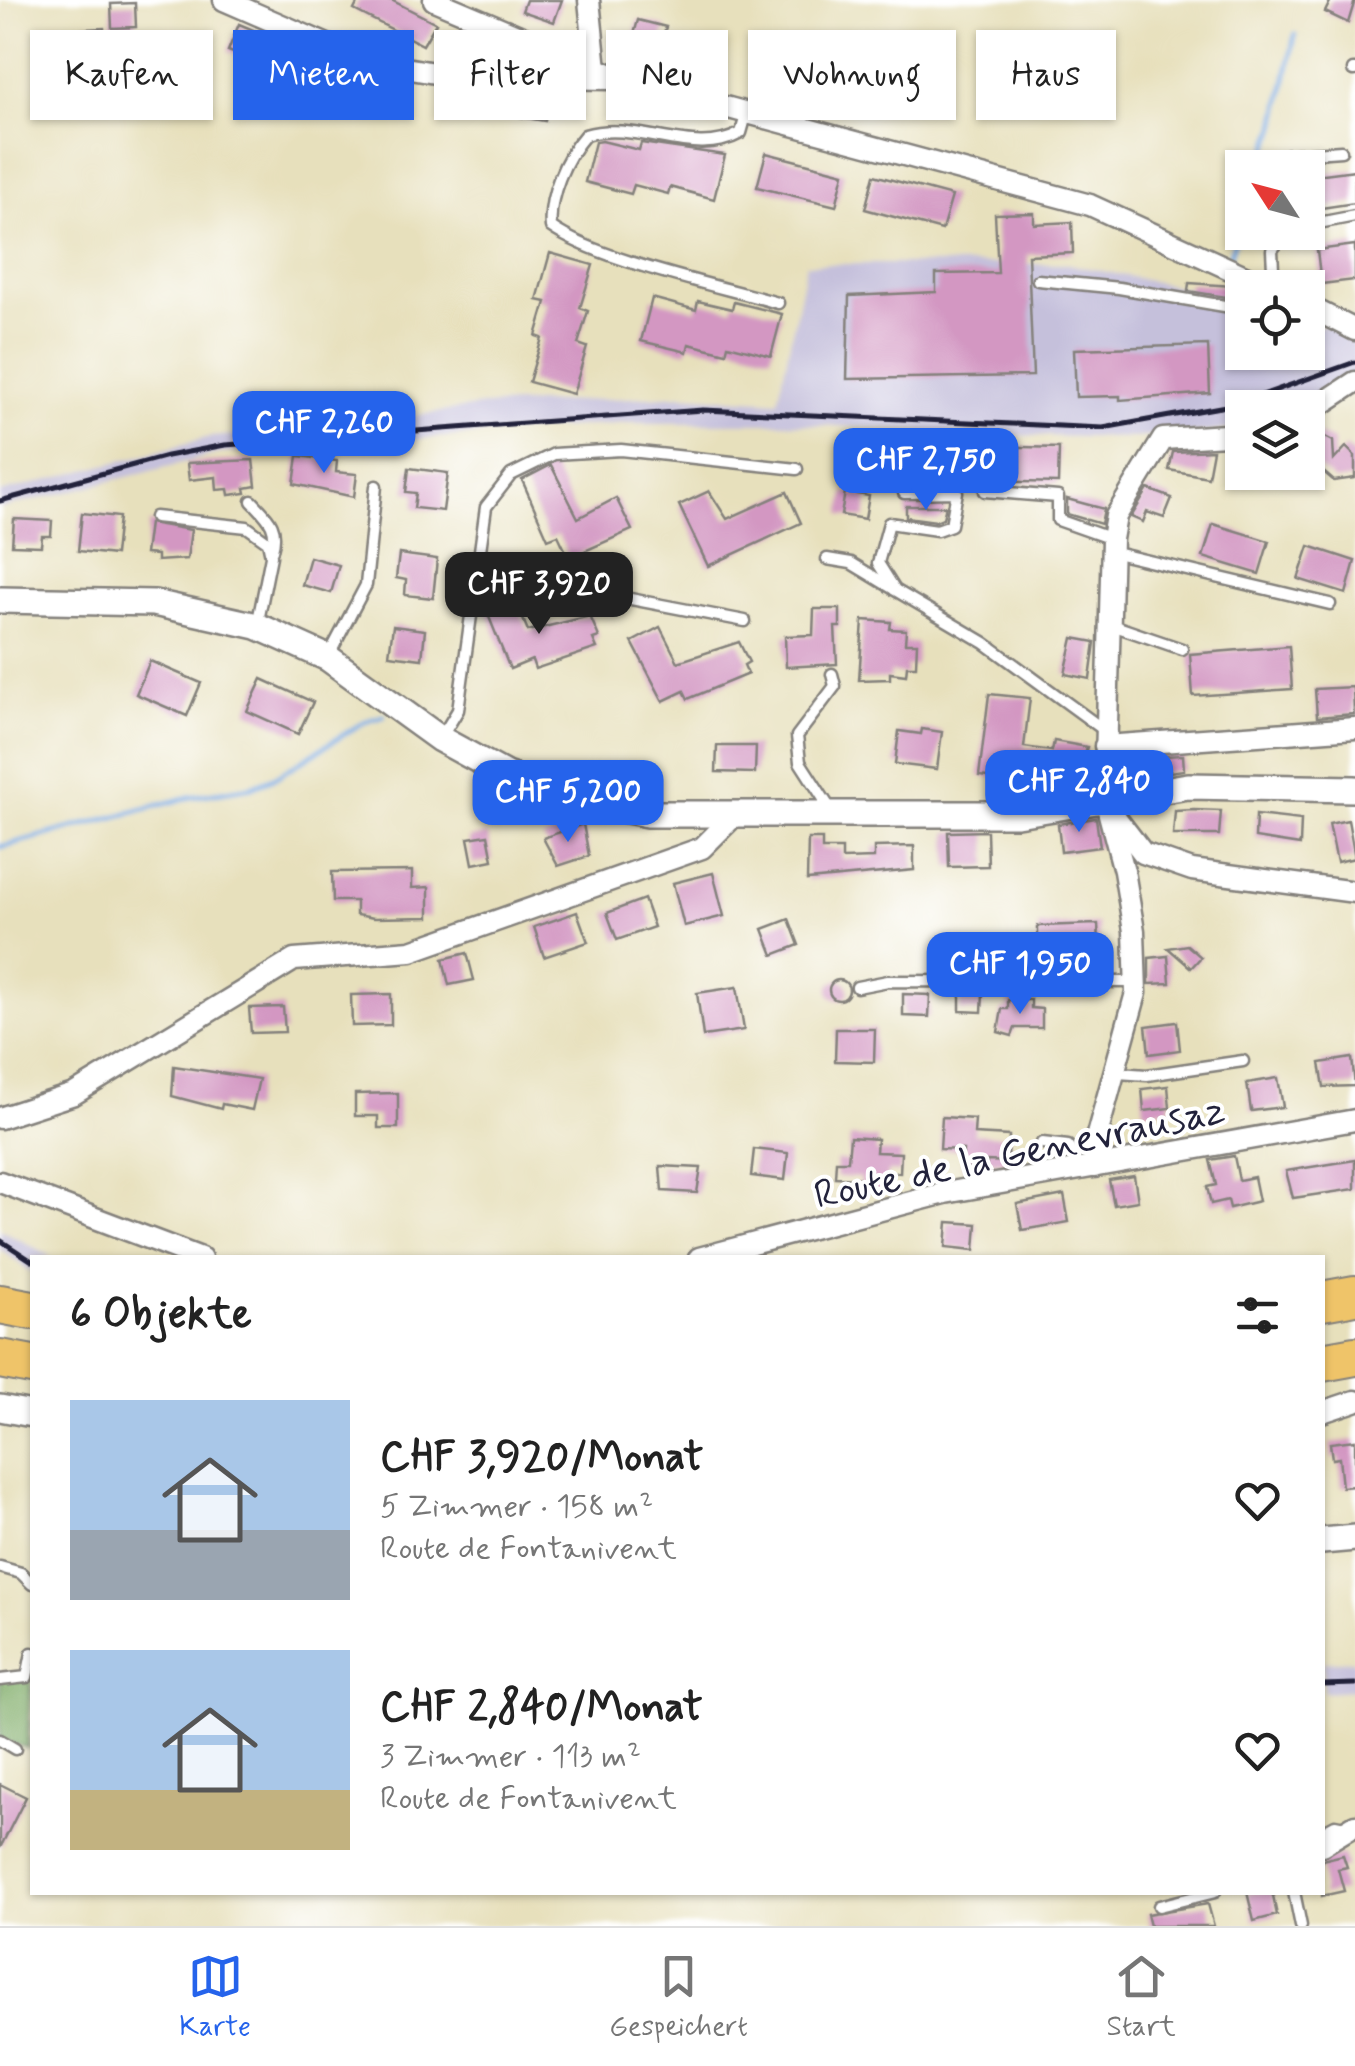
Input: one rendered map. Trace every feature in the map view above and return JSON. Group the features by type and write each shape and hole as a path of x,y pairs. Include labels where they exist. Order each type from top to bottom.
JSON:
{"highway":[{"path":"1325,1300 1355,1295"},
{"path":"0,1304 30,1310"},
{"path":"1325,1361 1355,1356"},
{"path":"0,1359 30,1365"}],"street":[{"path":"224,0 364,62 458,77 606,79"},
{"path":"434,0 606,73"},
{"path":"589,0 596,68"},
{"path":"728,105 748,110"},
{"path":"784,120 1090,204 1233,270"},
{"path":"1345,318 1355,330"},
{"path":"1325,402 1355,382"},
{"path":"1087,1169 1118,1072 1136,982 1124,871 1105,799 1111,546 1116,516 1163,439 1225,435"},
{"path":"0,600 154,603 257,626 328,658 440,739 506,775 574,799 647,814 1017,814 1188,786 1355,789"},
{"path":"1105,738 1355,728"},
{"path":"1105,799 1143,852 1159,858 1192,870 1355,892"},
{"path":"0,1118 74,1094 186,1022 294,960 411,950 702,848 734,816"},
{"name":"Route de la Genevrausaz","path":"710,1255 908,1202 1355,1120"},
{"path":"0,1182 194,1255"},
{"path":"1325,1411 1355,1401"},
{"path":"0,1408 30,1414"},
{"path":"1325,1541 1355,1538"},
{"path":"1325,1843 1351,1826"}],"lane":[{"path":"748,110 741,133 722,144 626,131 585,135 549,210 550,227 564,237 630,259 778,303"},
{"path":"1325,152 1340,151"},
{"path":"1325,222 1355,216"},
{"path":"1272,250 1272,270"},
{"path":"1038,280 1119,288 1225,306"},
{"path":"440,739 458,710 486,508 512,474 554,454 621,450 796,469"},
{"path":"328,658 366,585 376,486"},
{"path":"984,491 1058,497 1058,520 1111,546 1330,604"},
{"path":"895,590 878,563 889,523 937,530 951,525 957,492 904,492"},
{"path":"252,501 273,522 276,534 257,626"},
{"path":"155,517 247,527 268,542 271,556"},
{"path":"827,559 852,562 985,642 1105,738"},
{"path":"480,570 746,621"},
{"path":"1108,624 1182,649"},
{"path":"832,674 835,686 798,736 800,762 812,786 835,815"},
{"path":"856,987 888,980 1136,982"},
{"path":"1118,1072 1147,1075 1244,1062"},
{"path":"1042,1142 1068,1146 1087,1169"},
{"path":"0,1566 21,1573 30,1582"},
{"path":"0,1680 28,1677 30,1665"},
{"path":"0,1740 15,1749"},
{"path":"1325,1830 1335,1825 1351,1826"},
{"path":"1159,1906 1203,1895"},
{"path":"1295,1895 1301,1926"}],"shaded area":[{"path":"806,264 1068,264 1214,294 1225,299 1225,370 1325,370 1325,326 1355,323 1355,377 1325,394 1325,390 1225,390 1225,430 1133,438 991,435 784,423 629,423 218,454 0,509 0,493 210,437 341,426 483,406 682,395 778,401"},
{"path":"0,1229 48,1255 30,1255 30,1272 0,1249"},
{"path":"1355,1660 1355,1690 1325,1692 1325,1662"}],"green space":[{"path":"0,1674 30,1679 28,1748 0,1741"}],"building":[{"path":"359,0 391,0 436,23 423,45 414,40 414,30 393,30 354,10"},
{"path":"526,0 562,0 554,22 522,11"},
{"path":"1331,0 1355,0 1348,23 1325,12"},
{"path":"135,3 136,27 112,28 111,4"},
{"path":"638,20 666,27 665,30 635,30"},
{"path":"595,142 639,150 641,143 725,155 714,199 670,187 668,194 634,185 631,194 585,182"},
{"path":"766,153 844,173 836,206 757,187"},
{"path":"1355,170 1355,203 1325,207 1325,174"},
{"path":"874,175 952,196 942,230 865,209"},
{"path":"1034,213 1034,224 1072,222 1073,253 1028,255 1033,376 847,379 849,296 936,292 936,274 998,273 995,214"},
{"path":"1355,245 1355,280 1325,284 1325,270 1319,270 1317,250"},
{"path":"550,253 593,265 580,308 588,311 578,344 587,347 573,394 529,382 542,338 536,336 546,302 537,300"},
{"path":"1189,283 1225,285 1225,297 1188,291"},
{"path":"652,298 696,310 698,301 732,309 734,302 782,314 771,356 728,345 726,353 689,344 687,352 641,341"},
{"path":"1208,345 1210,393 1120,400 1120,396 1076,397 1074,349"},
{"path":"1325,437 1333,441 1334,460 1346,447 1355,456 1355,478 1334,481 1325,473"},
{"path":"894,446 954,447 954,480 893,478"},
{"path":"989,446 1059,448 1058,483 988,481"},
{"path":"1213,450 1208,477 1169,470 1173,452"},
{"path":"298,456 337,461 336,472 357,474 354,497 294,484"},
{"path":"253,460 256,486 245,488 246,493 229,495 228,489 217,490 216,477 189,480 187,463"},
{"path":"551,465 578,518 616,498 632,530 569,558 558,535 548,539 522,480"},
{"path":"409,468 448,473 443,511 414,508 416,493 406,492"},
{"path":"1148,489 1172,498 1164,518 1147,512 1143,522 1131,517"},
{"path":"709,491 727,519 787,492 801,523 708,566 679,505"},
{"path":"845,492 869,496 865,519 841,515"},
{"path":"1067,499 1104,509 1101,524 1067,514"},
{"path":"906,506 946,506 943,518 936,521 906,517"},
{"path":"82,513 119,517 115,555 78,551"},
{"path":"14,519 52,521 51,536 42,536 41,546 12,545"},
{"path":"149,523 191,530 187,559 157,561 157,555 145,554"},
{"path":"1213,524 1269,541 1259,574 1203,557"},
{"path":"1309,546 1355,561 1346,594 1298,579"},
{"path":"399,554 437,559 433,598 405,595 406,580 396,578"},
{"path":"310,557 339,565 331,593 302,585"},
{"path":"513,595 528,631 590,616 599,637 593,639 597,648 535,669 532,660 510,669 485,607"},
{"path":"814,609 840,609 840,627 835,627 837,664 786,667 785,636 813,635"},
{"path":"863,620 891,622 890,629 906,630 905,643 917,643 916,666 907,666 906,675 890,673 890,679 859,680"},
{"path":"393,626 425,630 422,659 389,655"},
{"path":"660,627 678,662 739,642 749,662 744,665 748,674 688,699 684,691 663,701 632,642"},
{"path":"1073,638 1095,642 1090,679 1065,674"},
{"path":"1289,646 1292,689 1193,696 1190,654"},
{"path":"150,661 201,683 187,716 136,694"},
{"path":"262,679 313,702 298,734 247,711"},
{"path":"1353,687 1354,714 1317,717 1315,689"},
{"path":"989,694 1030,698 1024,747 1052,751 1054,741 1087,747 1077,777 1022,767 1020,781 979,776"},
{"path":"922,729 942,732 937,769 895,764 899,731 921,734"},
{"path":"717,746 756,746 755,773 716,772"},
{"path":"1183,755 1184,770 1125,778 1124,758"},
{"path":"1175,811 1221,811 1219,835 1173,835"},
{"path":"1256,815 1301,820 1300,845 1255,838"},
{"path":"1096,818 1100,847 1061,852 1058,824"},
{"path":"1348,820 1355,858 1337,862 1329,824"},
{"path":"583,824 589,856 558,866 543,838"},
{"path":"987,831 988,866 949,867 948,832"},
{"path":"488,835 493,860 473,864 468,838"},
{"path":"808,839 822,839 822,849 842,849 842,859 874,858 874,847 914,846 914,870 807,880"},
{"path":"412,871 412,888 429,887 429,917 356,915 356,901 333,901 332,872"},
{"path":"713,873 724,916 684,926 673,883"},
{"path":"644,899 654,927 617,940 607,913"},
{"path":"577,912 588,942 544,957 534,927"},
{"path":"789,919 799,945 773,955 763,929"},
{"path":"1098,924 1099,942 1089,942 1089,948 1038,944 1038,926"},
{"path":"1187,945 1201,957 1191,968 1168,948"},
{"path":"467,953 474,980 449,985 443,959"},
{"path":"1168,956 1170,983 1149,984 1149,958"},
{"path":"835,980 843,980 849,990 843,1000 835,1000 829,994 829,986"},
{"path":"737,987 744,1030 703,1036 697,993"},
{"path":"960,993 983,993 982,1012 960,1011"},
{"path":"391,994 391,1025 352,1026 351,995"},
{"path":"903,994 930,995 929,1017 903,1016"},
{"path":"1008,1000 1031,1000 1031,1008 1042,1009 1042,1028 1015,1028 1012,1036 998,1032 1002,1009 1008,1009"},
{"path":"283,1007 285,1032 251,1033 249,1008"},
{"path":"1177,1022 1180,1050 1149,1054 1146,1026"},
{"path":"836,1029 875,1029 874,1062 835,1061"},
{"path":"1352,1058 1355,1086 1324,1087 1320,1063"},
{"path":"174,1066 259,1079 252,1110 222,1104 221,1109 172,1096"},
{"path":"1278,1078 1283,1107 1251,1111 1247,1083"},
{"path":"1168,1086 1170,1108 1144,1111 1142,1089"},
{"path":"398,1093 398,1128 378,1128 378,1116 355,1116 355,1094"},
{"path":"942,1117 975,1119 974,1134 1009,1136 1008,1162 987,1161 986,1170 962,1168 963,1150 940,1149"},
{"path":"850,1137 877,1139 876,1152 901,1153 900,1173 887,1172 886,1191 859,1190 860,1178 835,1177 836,1161 848,1161"},
{"path":"754,1149 788,1153 785,1180 751,1176"},
{"path":"1234,1156 1239,1180 1254,1177 1259,1201 1230,1208 1228,1200 1211,1204 1207,1187 1216,1185 1210,1160"},
{"path":"1355,1160 1355,1189 1293,1198 1286,1171"},
{"path":"660,1166 701,1168 697,1193 662,1191"},
{"path":"1134,1176 1138,1201 1114,1205 1109,1180"},
{"path":"1064,1195 1069,1222 1022,1230 1017,1204"},
{"path":"948,1222 977,1224 975,1250 946,1247"},
{"path":"1355,1440 1355,1486 1342,1487 1339,1458 1332,1459 1330,1443"},
{"path":"0,1784 26,1797 0,1848"},
{"path":"1343,1855 1347,1867 1338,1869 1344,1891 1322,1896 1325,1859"},
{"path":"1248,1895 1273,1895 1277,1915 1254,1921"},
{"path":"1208,1904 1214,1926 1150,1926 1147,1914"}],"waterway":[{"path":"1267,150 1295,35"},
{"path":"1228,260 1232,250"},
{"path":"0,847 190,797 251,787 276,777 364,722 384,716"}],"railway":[{"path":"0,501 167,456 225,445 703,410 1103,428 1237,404 1355,362"},
{"path":"0,1240 30,1260"},
{"path":"1325,1685 1355,1684"}]}
